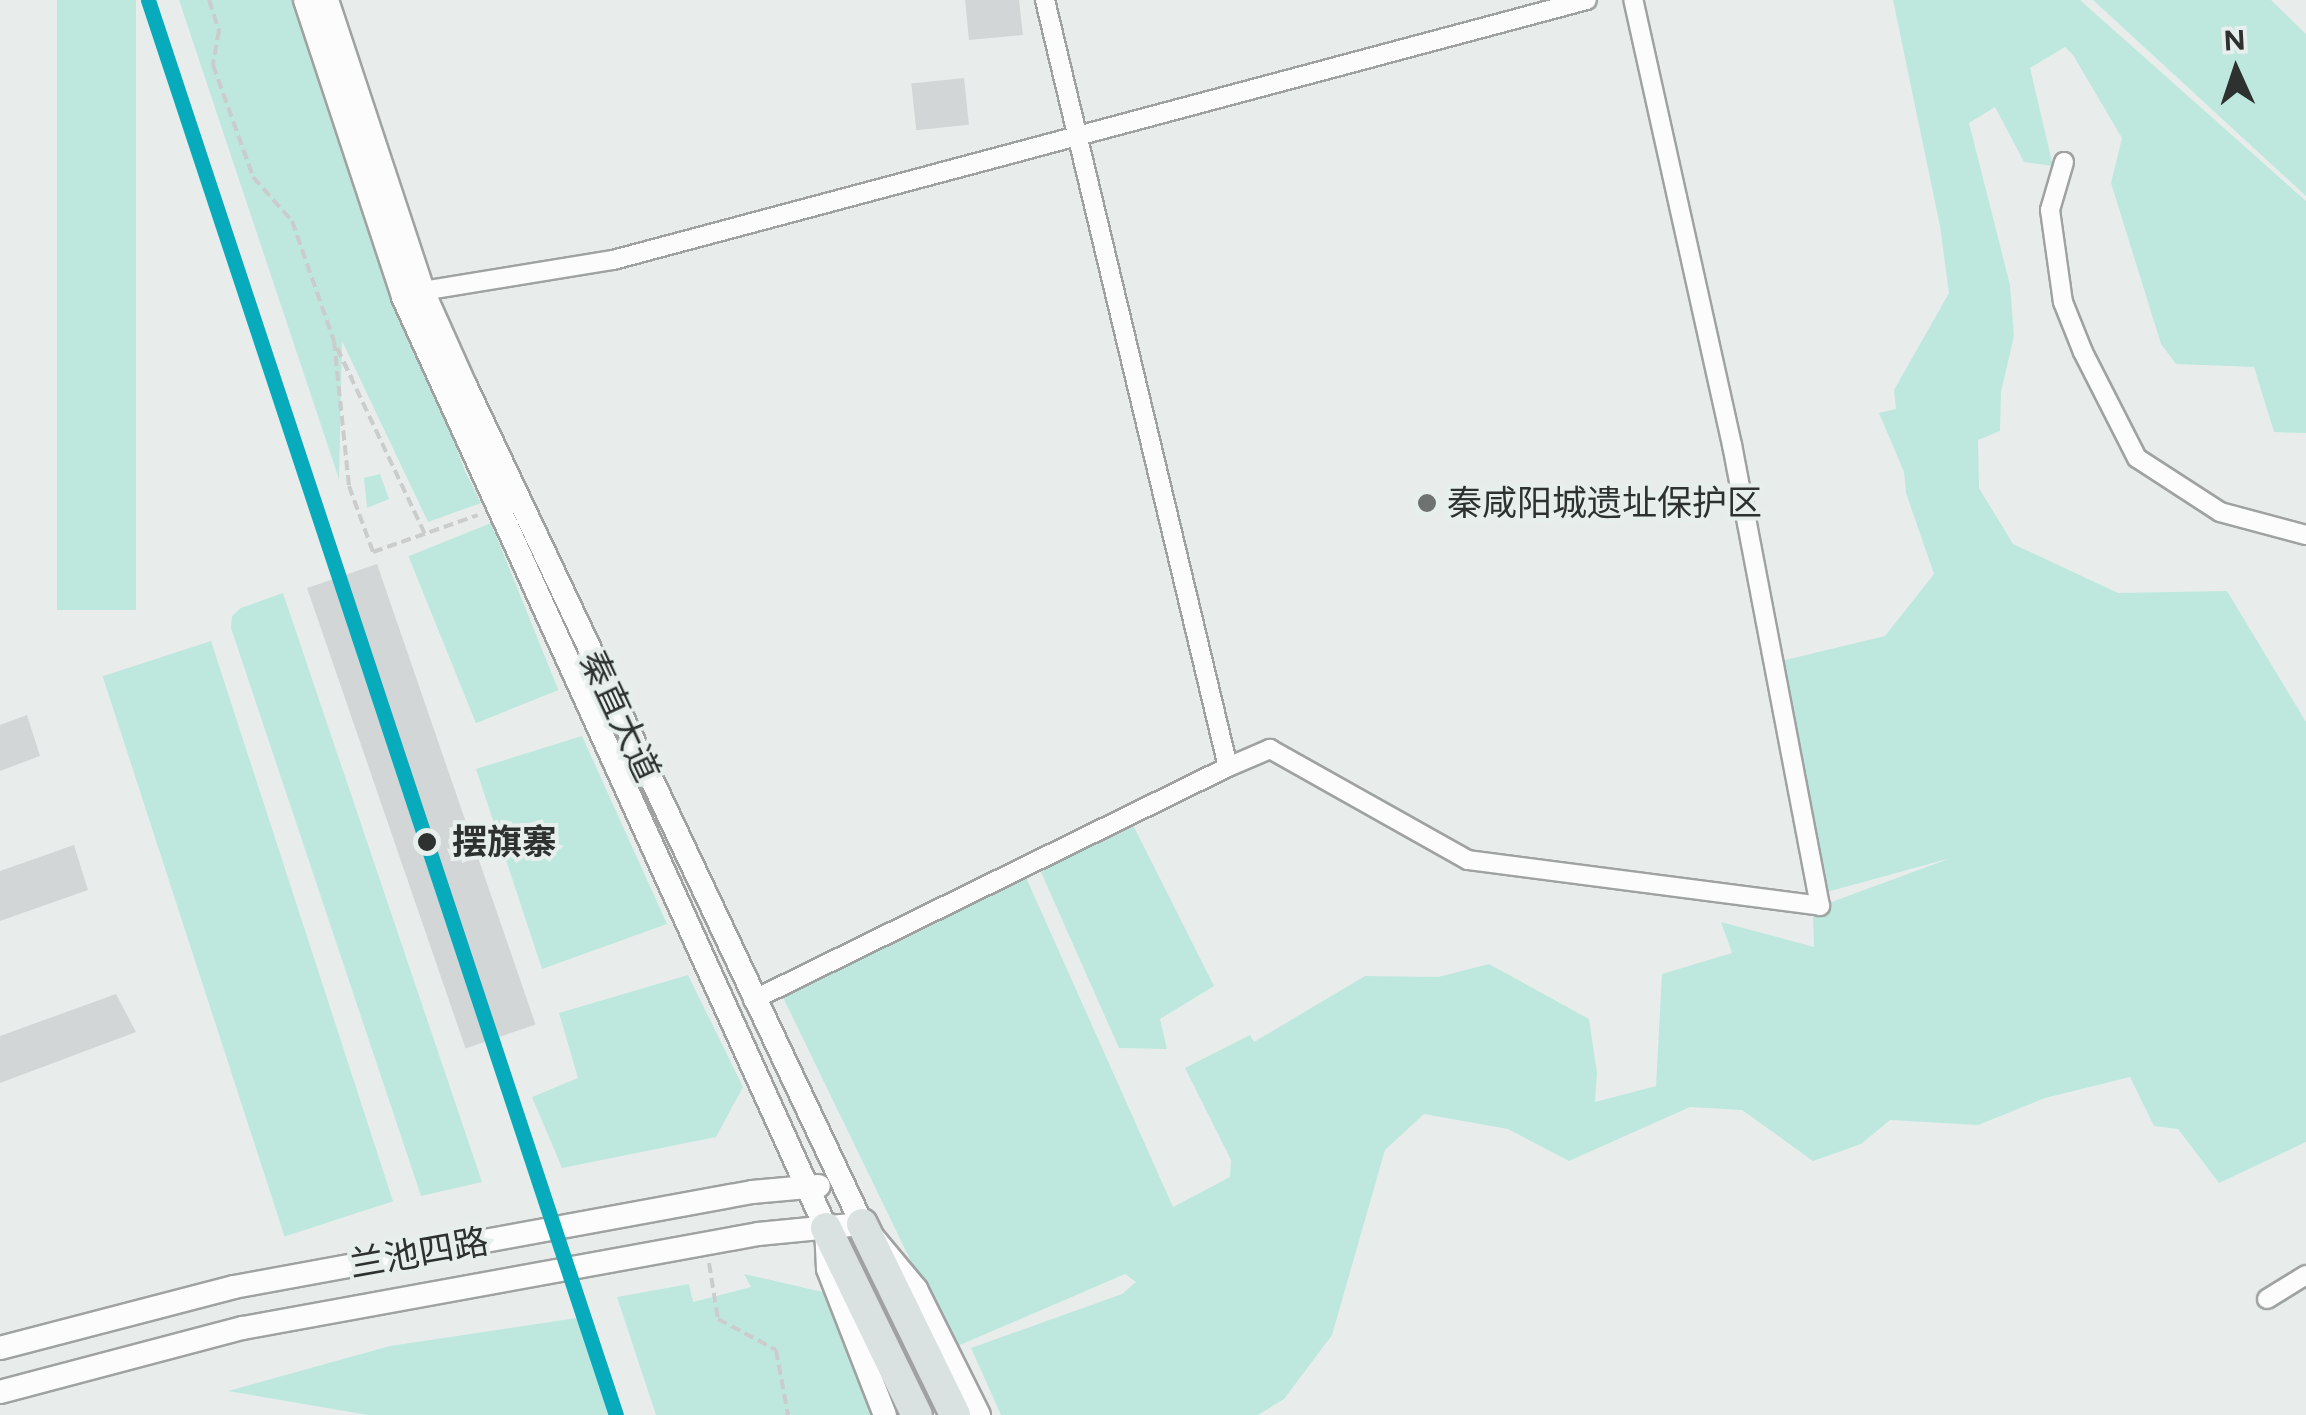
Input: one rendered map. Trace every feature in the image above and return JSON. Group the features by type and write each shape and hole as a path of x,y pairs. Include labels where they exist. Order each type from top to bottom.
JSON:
{"main road":[{"name":"秦直大道","path":"862,1224 955,1415"},
{"path":"826,1228 917,1415"}],"street":[{"name":"秦直大道","path":"305,0 404,297 826,1228 828,1269 885,1415"},
{"name":"秦直大道","path":"327,0 422,291 862,1224"},
{"path":"1045,0 1228,767"},
{"path":"422,291 613,260 1586,0"},
{"path":"754,1000 1270,749 1468,860 1820,906 1732,445 1633,0"},
{"path":"2064,162 2050,210 2064,302 2083,352 2137,458 2220,512 2306,535"},
{"name":"兰池四路","path":"0,1348 234,1286 752,1192 842,1184"},
{"path":"862,1224 916,1289 979,1415"},
{"name":"兰池四路","path":"0,1392 243,1328 706,1244 862,1224"},
{"path":"2267,1299 2306,1275"}],"path":[{"path":"209,0 219,30 213,65 252,177 292,221 334,341 352,380"},
{"path":"334,341 349,486 373,552 498,507"},
{"path":"334,341 424,534"},
{"path":"706,1244 718,1318 776,1350 788,1415"}],"green space":[{"path":"57,0 136,0 136,610 57,610"},
{"path":"179,0 299,0 464,469 481,503 428,522 342,341 339,479"},
{"path":"1893,0 2080,0 2306,201 2306,433 2274,432 2254,367 2176,364 2161,344 2111,183 2122,138 2073,55 2065,47 2030,68 2053,166 2024,162 1995,107 1969,123 2010,285 2014,336 2001,392 2000,431 1978,440 1979,488 2013,544 2118,593 2227,591 2306,722 2306,1142 2219,1183 2178,1129 2154,1126 2130,1077 2045,1098 1978,1125 1890,1120 1861,1144 1813,1161 1742,1110 1690,1107 1569,1161 1508,1129 1424,1114 1385,1150 1332,1335 1284,1399 1258,1415 1001,1415 971,1348 1122,1294 1136,1282 1125,1274 953,1348 777,985 1020,864 1173,1207 1230,1177 1231,1160 1185,1068 1250,1035 1254,1042 1365,976 1438,977 1489,964 1589,1019 1597,1073 1595,1102 1656,1086 1662,974 1732,953 1721,922 1814,947 1813,917 1829,903 1951,858 1823,893 1777,662 1885,636 1934,574 1906,493 1904,472 1879,413 1896,409 1894,390 1949,293 1940,226"},
{"path":"2093,0 2271,0 2306,34 2306,196"},
{"path":"380,474 389,499 367,508 364,478"},
{"path":"491,523 558,690 476,723 408,556"},
{"path":"283,593 482,1182 421,1196 231,628 232,616 241,608"},
{"path":"211,641 393,1201 285,1236 103,676"},
{"path":"582,736 667,924 542,969 476,769"},
{"path":"1126,811 1214,986 1160,1019 1167,1049 1119,1048 1037,863"},
{"path":"688,975 743,1087 716,1137 562,1168 532,1097 578,1078 559,1013"},
{"path":"744,1274 827,1293 880,1415 656,1415 617,1297 689,1284 693,1302 751,1287"},
{"path":"590,1316 622,1415 368,1415 228,1391 390,1346"}],"building":[{"path":"965,0 1019,0 1023,35 969,40"},
{"path":"964,78 969,125 916,130 911,84"},
{"path":"377,564 536,1024 466,1049 307,588"},
{"path":"27,715 40,756 0,771 0,725"},
{"path":"74,845 88,890 0,921 0,871"},
{"path":"116,994 136,1032 0,1083 0,1036"}],"transit line":[{"path":"148,0 616,1415"}],"place":[{"name":"秦咸阳城遗址保护区","path":"1427,503"},
{"name":"摆旗寨","path":"427,842"}]}
